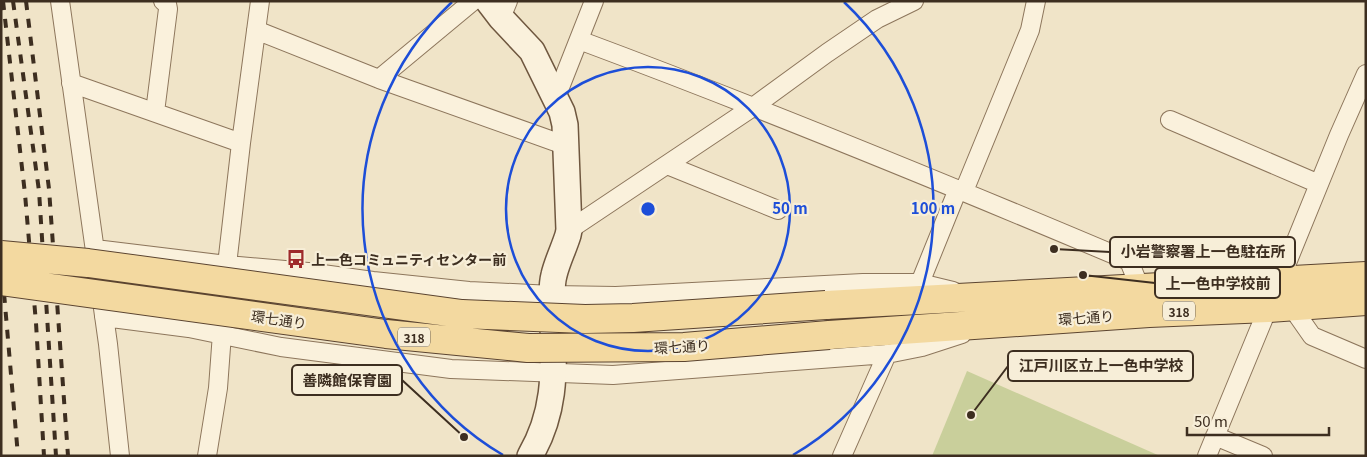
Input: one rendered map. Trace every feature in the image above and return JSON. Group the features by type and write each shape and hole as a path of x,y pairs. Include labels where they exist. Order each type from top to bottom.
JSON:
{"main road":[{"path":"1,238 91,256"},
{"name":"環七通り","path":"1,255 91,256 471,314 586,319 1366,276"},
{"name":"環七通り","path":"10,285 386,334 528,348 684,347 993,323 1366,301"}],"street":[{"path":"60,1 91,256 104,317 120,456"},
{"path":"155,112 168,9 168,4 163,1"},
{"path":"207,456 218,388 227,265 260,1"},
{"path":"379,79 473,1"},
{"path":"555,100 594,1"},
{"path":"569,230 753,107 878,18 914,1"},
{"path":"920,283 1030,30 1036,1"},
{"path":"499,7 532,51 565,119 567,146 569,230 554,276 552,295 554,372 552,397 546,421 530,456"},
{"path":"256,30 379,79 567,146"},
{"path":"579,40 961,190 1129,261 1140,288"},
{"path":"71,83 241,143"},
{"path":"1280,280 1319,184 1364,84"},
{"path":"1170,120 1319,184"},
{"path":"667,165 778,210"},
{"path":"91,256 308,272 470,291 552,295 616,296 826,284 920,283 977,297"},
{"path":"1207,456 1215,436 1280,307 1312,336 1366,359"},
{"path":"104,317 222,334 281,347 450,369 613,375 887,354 922,347 993,323"},
{"path":"842,456 887,354"},
{"path":"1215,436 1263,456"}],"green space":[{"path":"967,371 1160,456 932,456"}],"railway":[{"path":"3,1 25,194 36,323 44,456"},
{"path":"13,1 39,191 56,456"},
{"path":"26,1 49,189 68,456"},
{"path":"1,258 18,456"}],"place":[{"name":"小岩警察署上一色駐在所","path":"1054,249"},
{"name":"上一色コミュニティセンター前","path":"296,259"},
{"name":"上一色中学校前","path":"1083,275"},
{"name":"江戸川区立上一色中学校","path":"971,415"},
{"name":"善隣館保育園","path":"464,437"}]}
